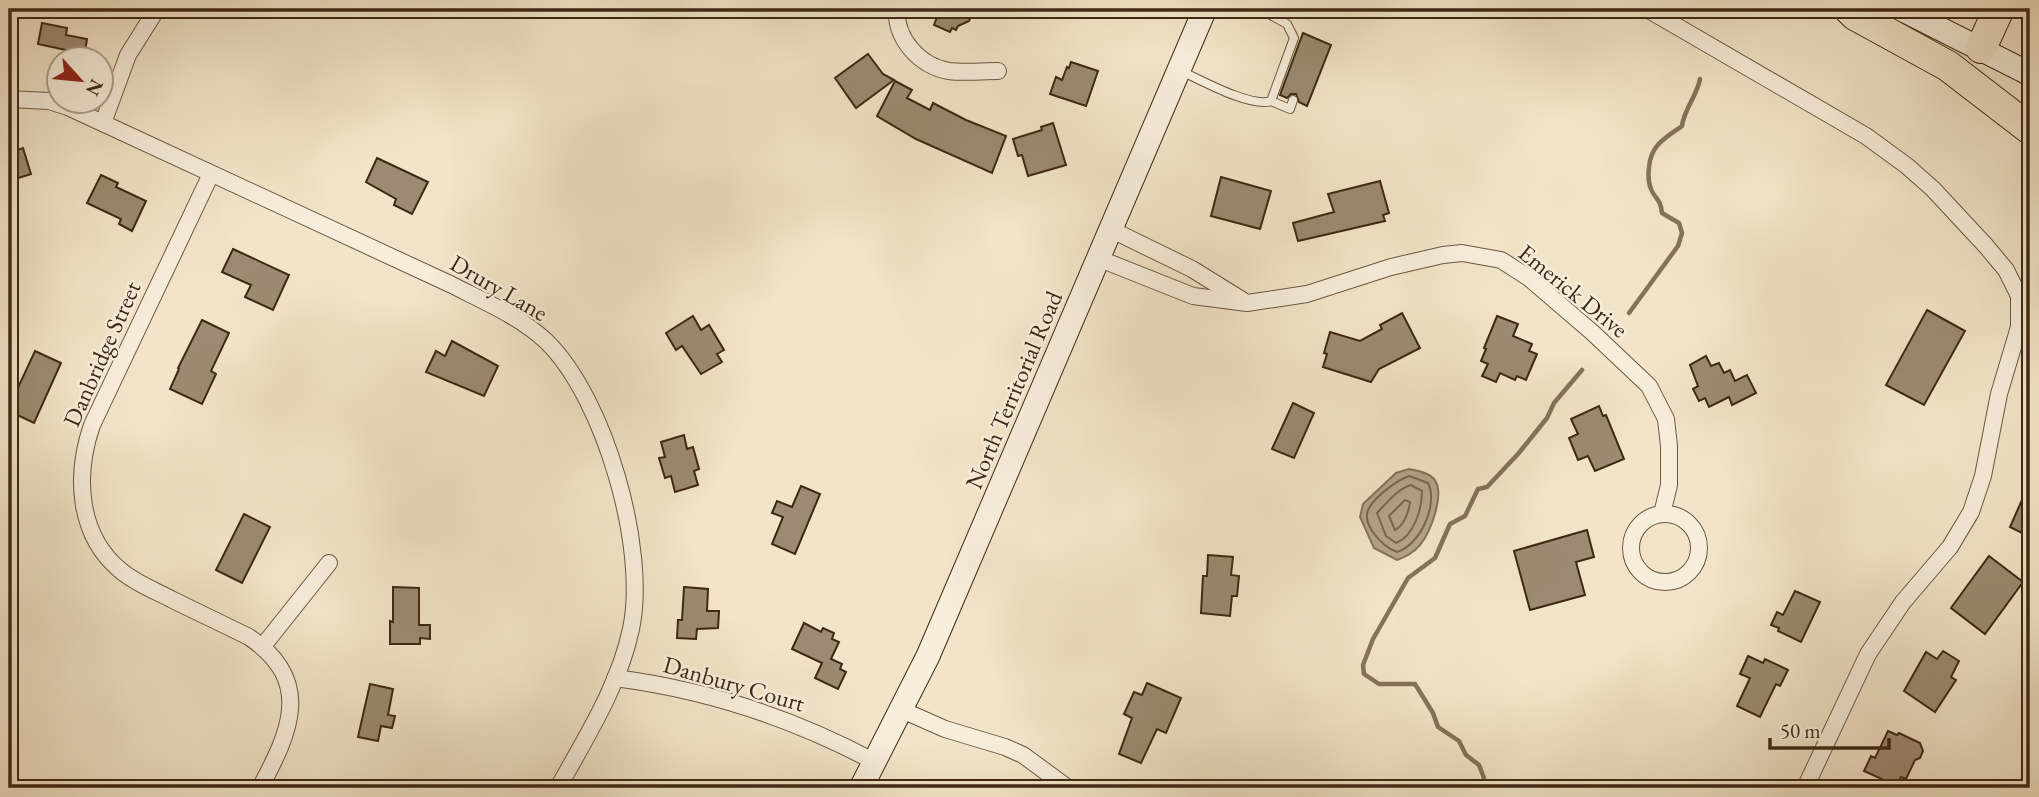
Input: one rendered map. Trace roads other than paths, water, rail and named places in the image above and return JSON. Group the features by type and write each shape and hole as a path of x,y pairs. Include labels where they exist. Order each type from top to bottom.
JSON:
{"highway":[{"path":"1849,9 1855,15 1948,66 2030,130"},
{"path":"1981,48 1999,9"}],"main road":[{"name":"North Territorial Road","path":"861,788 929,656 1205,9"},
{"path":"1901,9 2030,74"}],"street":[{"path":"897,9 902,36 908,46 923,59 946,70 998,71"},
{"path":"1647,9 1866,136 1907,166 1933,189 1986,246 2006,270 2019,296 2019,327 1999,394 1983,476 1971,512 1950,547 1903,602 1868,653 1805,788"},
{"path":"103,123 128,55 155,12"},
{"name":"Drury Lane","path":"9,99 49,101 68,107 450,284 510,315 544,340 569,367 600,424 620,490 632,554 635,604 631,628 615,678 558,788"},
{"name":"Danbridge Street","path":"211,174 92,425 83,460 82,497 95,540 120,571 249,637 263,646 283,674 291,709 288,729 260,788"},
{"path":"1112,230 1192,269 1247,303"},
{"name":"Emerick Drive","path":"1100,259 1193,296 1247,303 1307,294 1391,267 1443,255 1462,253 1501,260 1529,278 1649,386 1666,419 1670,446 1668,485 1662,514"},
{"path":"1662,514 1681,518 1690,525 1699,544 1695,565 1688,574 1668,583 1656,582 1637,569 1630,548 1632,536 1639,526 1647,519 1662,514"},
{"path":"263,646 329,563"},
{"name":"Danbury Court","path":"615,678 680,688 751,707 812,730 875,762"},
{"path":"902,710 945,729 1023,755 1068,788"}],"lane":[{"path":"1260,9 1287,24 1294,38 1271,101"},
{"path":"1179,71 1263,104 1271,101 1290,109 1293,100"}],"water":[{"path":"1409,469 1426,473 1434,479 1437,485 1437,503 1432,523 1420,545 1397,560 1374,548 1360,517 1363,504 1396,473"}],"waterway":[{"path":"1629,313 1678,246 1682,233 1679,223 1662,213 1650,186 1649,167 1656,148 1682,126 1700,79"},
{"path":"1484,788 1484,778 1479,765 1466,755 1459,741 1438,727 1433,713 1415,684 1379,684 1364,674 1363,665 1373,639 1408,578 1435,558 1450,524 1465,516 1478,489 1487,487 1518,454 1547,418 1554,403 1582,370"}]}
